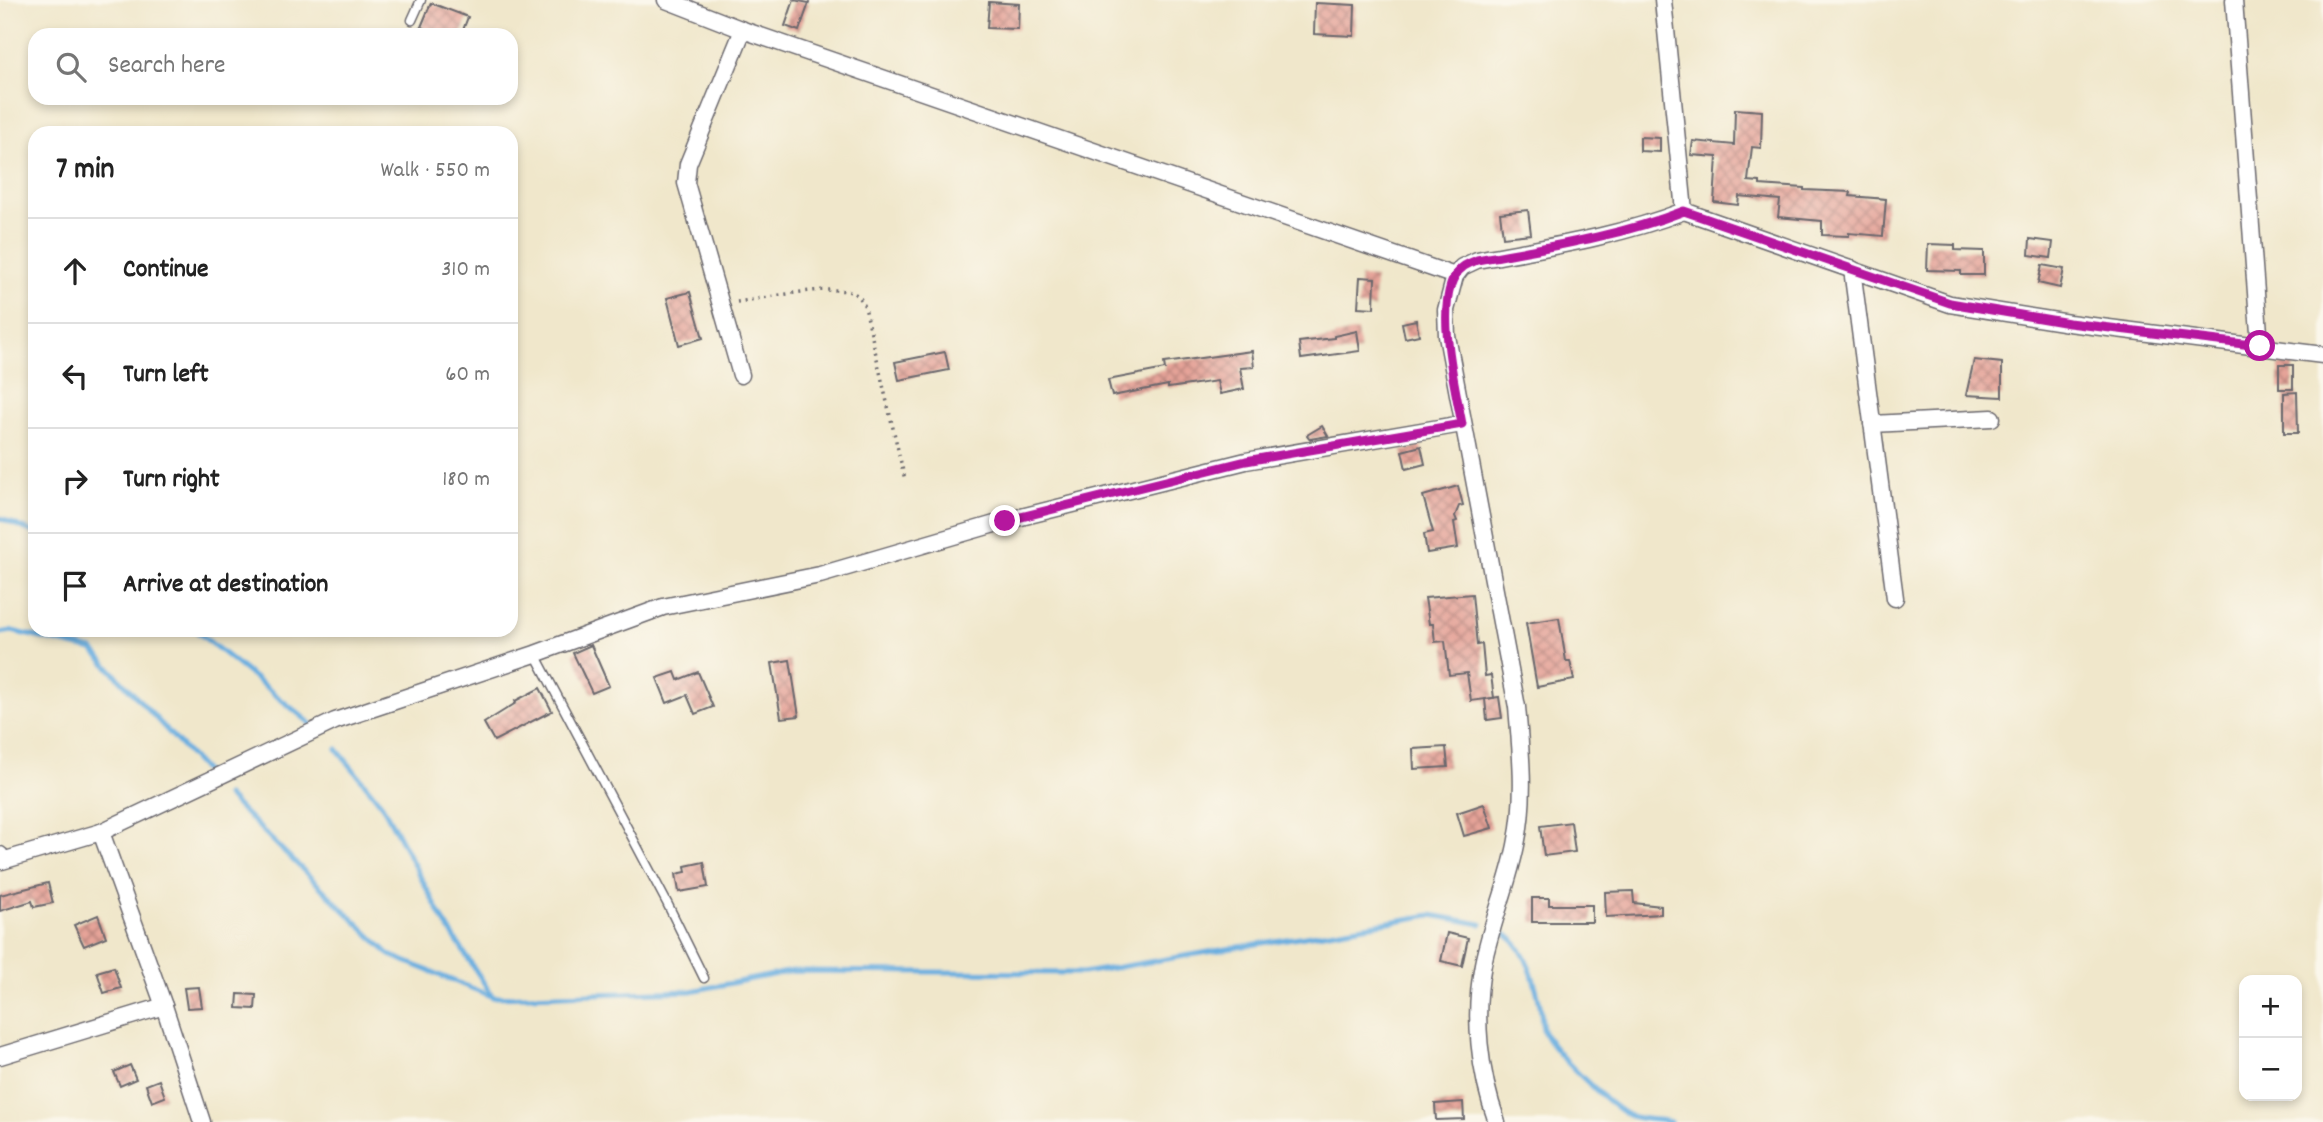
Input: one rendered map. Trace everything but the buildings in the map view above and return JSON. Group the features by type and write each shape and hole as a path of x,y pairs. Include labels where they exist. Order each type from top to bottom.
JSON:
{"street":[{"path":"666,0 743,30 1455,276"},
{"path":"1663,0 1684,211"},
{"path":"2234,0 2260,346"},
{"path":"741,375 686,183 688,164 743,30"},
{"path":"1497,1122 1485,1079 1478,1030 1480,992 1483,964 1516,845 1522,793 1521,751 1517,707 1447,336 1446,310 1455,276 1462,267 1477,260 1611,235 1649,225 1684,211 1950,303 2069,323 2323,355"},
{"path":"1852,269 1895,597"},
{"path":"1872,424 1992,418"},
{"path":"1,860 101,832 335,721 535,654 663,607 820,575 981,527 1246,461 1462,424"},
{"path":"101,832 164,1006 202,1122"},
{"path":"0,1056 164,1006"}],"lane":[{"path":"412,20 421,0"},
{"path":"535,654 704,978"}],"path":[{"path":"721,304 832,290 853,293 861,298 905,480"}],"waterway":[{"path":"0,518 28,530"},
{"path":"0,633 12,631 28,635"},
{"path":"38,637 93,650 211,778"},
{"path":"204,637 315,727"},
{"path":"337,749 382,805 445,923 493,997"},
{"path":"227,796 390,955 493,997 691,991 793,971 1083,973 1431,915 1481,924"},
{"path":"1506,934 1519,948 1529,966 1541,1008 1542,1026 1557,1051 1619,1110 1638,1118 1670,1122"}],"route":[{"path":"1005,521 1246,461 1462,424 1447,336 1446,310 1455,276 1462,267 1477,260 1611,235 1649,225 1684,211 1950,303 2069,323 2260,346"}]}
